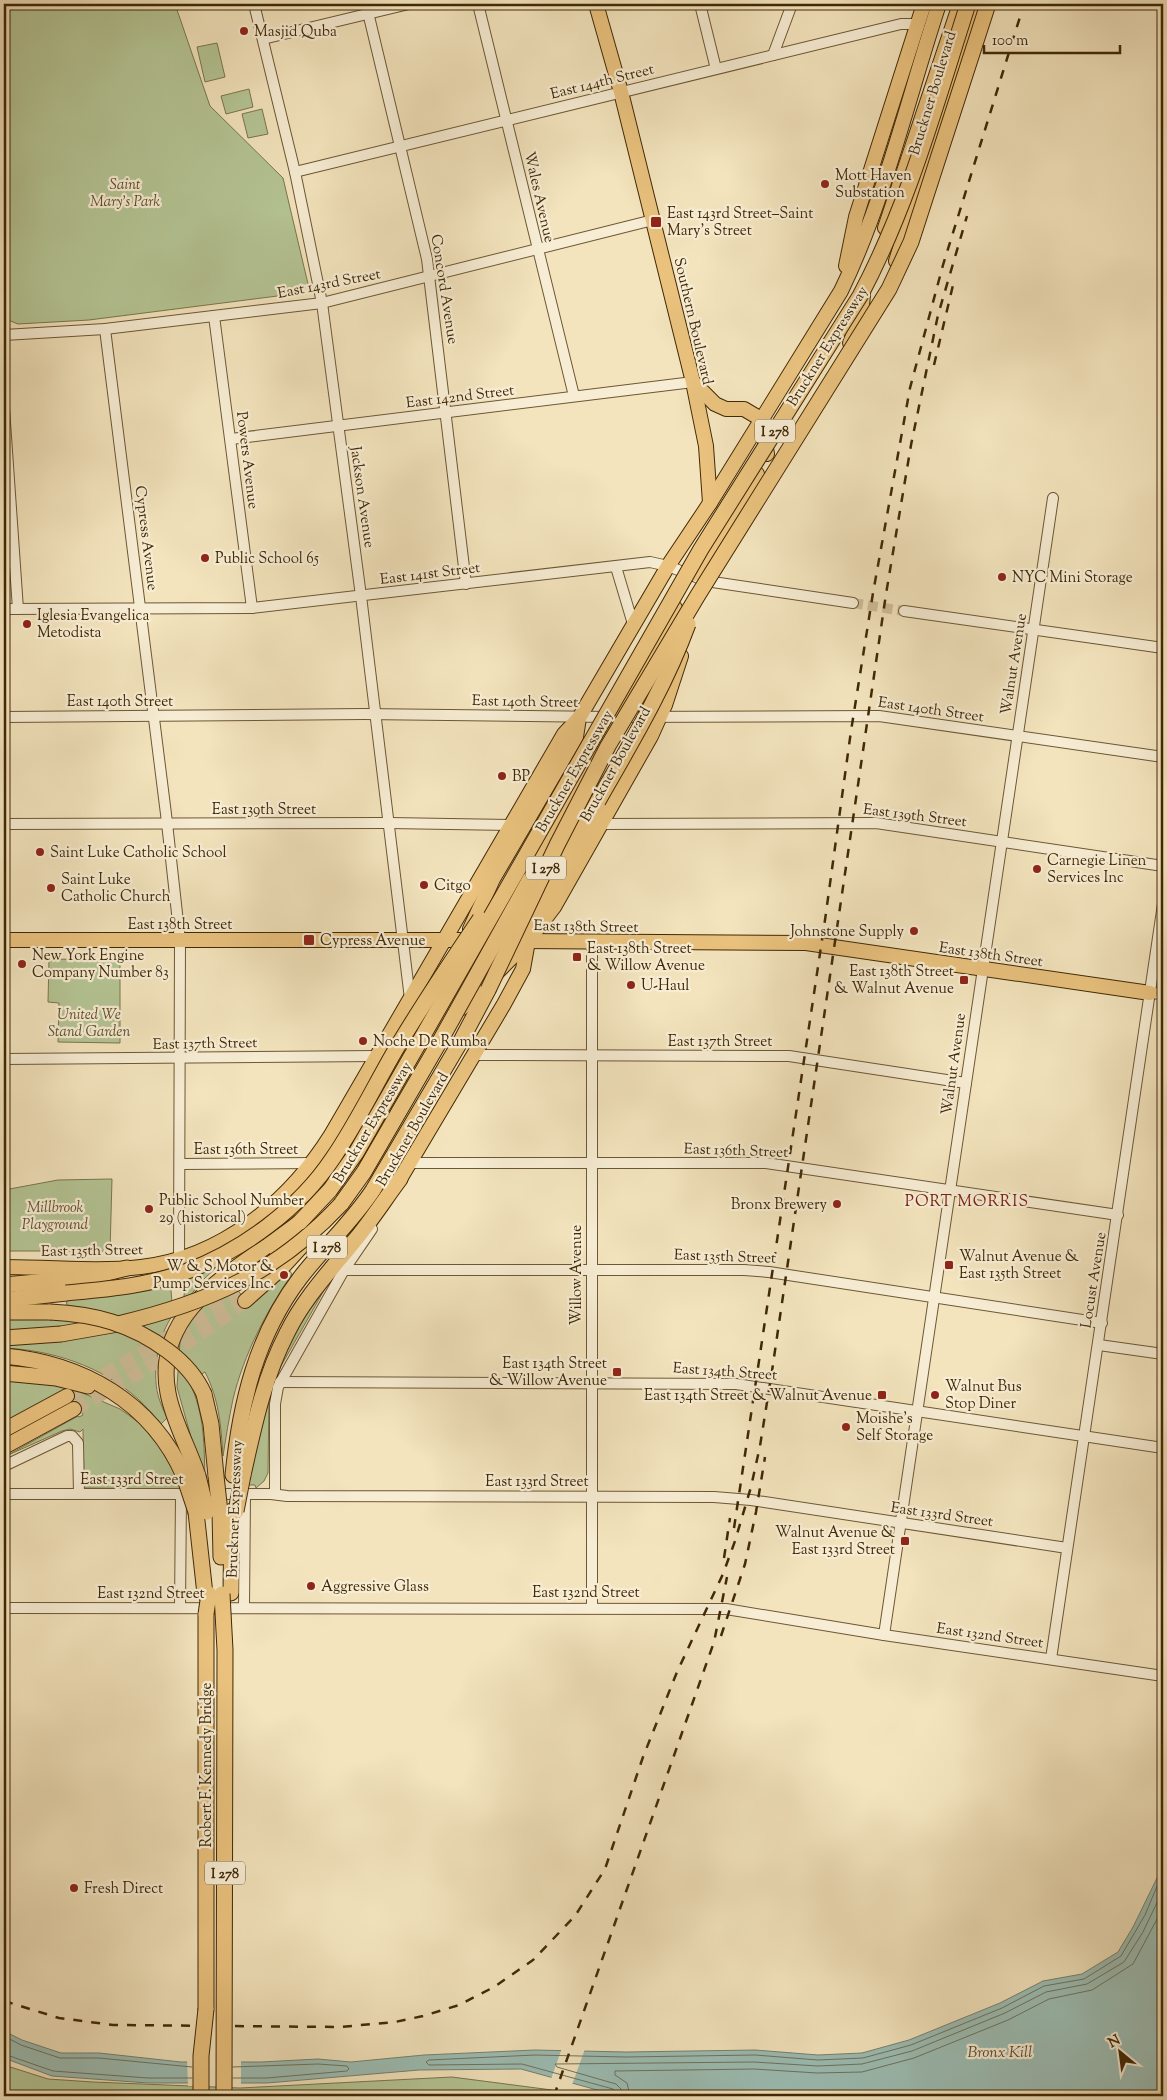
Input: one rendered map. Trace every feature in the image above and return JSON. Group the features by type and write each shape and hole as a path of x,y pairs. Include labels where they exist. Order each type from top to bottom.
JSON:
{"highway":[{"name":"Bruckner Expressway","path":"191,1476 169,1399 167,1369 171,1347 179,1327 199,1297 207,1290 300,1222 338,1180 356,1153 473,950 524,830 855,303 874,269 900,208 968,4"},
{"name":"Bruckner Expressway","path":"217,1594 231,1545 218,1511 238,1475 237,1430 253,1365 266,1335 284,1301 299,1280 374,1190 462,1039 496,975 565,829 608,746 699,584 875,313 911,242 988,4"},
{"path":"528,941 527,928 655,701 678,651 699,584"},
{"path":"4,1338 61,1334 99,1328 142,1318 199,1300 241,1282 268,1265 301,1242 325,1220 340,1204 364,1172 484,963 576,796 608,746"},
{"path":"4,1300 132,1286 185,1272 240,1245 290,1207 333,1159 524,830"},
{"path":"238,1475 269,1373 287,1332 312,1291 353,1242 400,1179"},
{"path":"4,1285 90,1277 127,1268"},
{"path":"4,1312 50,1312 105,1318 138,1332 161,1346 185,1365 196,1378 204,1394 211,1424 218,1511 217,1594"},
{"path":"4,1356 38,1361 66,1368 97,1382 130,1403 164,1439 177,1459 218,1511 217,1594"},
{"path":"4,1373 64,1379 91,1387 130,1403"},
{"name":"Robert F. Kennedy Bridge","path":"210,2096 210,2055 206,2009 206,1614 217,1594"},
{"name":"Robert F. Kennedy Bridge","path":"217,1594 225,1650 224,2096"},
{"path":"201,2096 201,2056 206,2009"}],"main road":[{"name":"Southern Boulevard","path":"596,4 621,92 693,382 706,446 710,503"},
{"name":"Bruckner Boulevard","path":"841,291 856,216 924,4"},
{"name":"Bruckner Boulevard","path":"939,4 869,222 854,263 841,291 710,503 668,566 579,718 576,737 524,830 493,879 474,918 432,1017 391,1094 342,1177 327,1199 241,1296 282,1268 346,1190 440,1030 616,717 879,298 894,265 976,4"},
{"name":"Bruckner Boulevard","path":"400,1179 523,969 528,941 554,907 660,718 699,584 767,457 847,330 863,295 960,4"},
{"path":"917,132 955,74"},
{"path":"848,348 862,315 863,295"},
{"path":"693,382 714,404 726,409 744,409 761,419 767,457"},
{"name":"Bruckner Boulevard","path":"179,1259 217,1243 260,1216 288,1191 312,1163 331,1135 445,938 524,830"},
{"name":"East 138th Street","path":"4,940 403,940 445,938 592,942 806,943 1157,994"},
{"path":"440,1030 528,941"},
{"name":"East 135th Street","path":"4,1267 127,1268 154,1265 179,1259"},
{"path":"4,1430 67,1396"},
{"path":"4,1447 74,1409"}],"street":[{"name":"Jackson Avenue","path":"254,4 295,172 322,303 361,596 410,999"},
{"path":"263,39 367,9 409,4"},
{"name":"Wales Avenue","path":"478,4 574,396"},
{"path":"700,4 716,69"},
{"path":"773,55 792,4"},
{"name":"Concord Avenue","path":"367,9 401,146 430,277 466,584"},
{"name":"East 144th Street","path":"295,172 901,24 917,24"},
{"name":"East 143rd Street","path":"4,335 105,329 322,303 653,220"},
{"name":"Powers Avenue","path":"214,316 252,608"},
{"name":"Cypress Avenue","path":"105,329 168,824 180,940 179,1259"},
{"name":"East 142nd Street","path":"231,439 693,382"},
{"path":"4,408 7,490 18,609"},
{"name":"Walnut Avenue","path":"884,1635 1053,498"},
{"name":"East 141st Street","path":"4,609 252,608 650,562 668,566 699,584 853,603"},
{"path":"616,567 633,624"},
{"path":"904,611 1163,648"},
{"name":"East 140th Street","path":"4,717 375,714 579,718 879,716 1163,757"},
{"name":"East 139th Street","path":"4,824 389,823 524,830"},
{"name":"East 139th Street","path":"600,824 876,823 1163,866"},
{"name":"Locust Avenue","path":"1051,1659 1118,1215 1157,994 1163,904"},
{"name":"Willow Avenue","path":"592,942 592,1608"},
{"name":"East 137th Street","path":"473,1055 789,1056 966,1083"},
{"name":"East 137th Street","path":"4,1059 377,1056"},
{"name":"East 136th Street","path":"180,1164 312,1163"},
{"name":"East 136th Street","path":"410,1163 766,1163 1118,1215"},
{"name":"Bruckner Boulevard","path":"275,1494 276,1391 344,1270 388,1204 400,1179"},
{"name":"East 135th Street","path":"344,1270 759,1271 1102,1323"},
{"path":"1098,1345 1163,1354"},
{"name":"East 134th Street","path":"280,1382 736,1384 1163,1448"},
{"path":"4,1466 67,1436 72,1436 78,1443 79,1494"},
{"name":"East 133rd Street","path":"4,1494 730,1498 1067,1548"},
{"path":"180,1608 181,1494"},
{"path":"244,1608 245,1494"},
{"name":"East 132nd Street","path":"4,1608 726,1609 884,1635 1163,1676"}],"green space":[{"name":"Saint Mary's Park","path":"4,4 175,4 210,106 283,178 308,284 301,293 89,320 18,324 8,320 4,316"},
{"path":"217,43 225,77 205,82 197,47"},
{"path":"249,89 253,107 226,114 221,96"},
{"path":"262,109 268,134 248,138 242,114"},
{"name":"United We Stand Garden","path":"49,959 120,960 120,1043 58,1042 59,1003 48,1002"},
{"name":"Millbrook Playground","path":"112,1179 110,1251 4,1251 4,1190 58,1180"},
{"path":"356,1243 335,1271 281,1366 269,1393 268,1473 264,1481 256,1488 255,1485 245,1485 265,1399 287,1337 310,1297 324,1278"},
{"path":"219,1261 219,1265 204,1279 183,1304 187,1272"},
{"path":"289,1270 292,1274 265,1318 243,1366 233,1399 223,1456 220,1423 210,1382 205,1372 189,1382 198,1406 203,1430 205,1480 203,1480 177,1387 180,1341 190,1318 212,1289 233,1284 250,1306"},
{"path":"170,1278 173,1315 163,1333 156,1364 158,1395 167,1418 161,1424 124,1387 92,1369 58,1356 22,1349 4,1348 4,1318 68,1318 65,1284"},
{"path":"4,1377 69,1387 4,1423"},
{"path":"71,1388 120,1409 144,1426 161,1447 175,1470 181,1489 84,1488 83,1429 80,1432 70,1429 62,1431 6,1456 83,1415 71,1392"},
{"path":"4,2065 48,2079 93,2082 240,2088 452,2077 598,2096 4,2096"}],"water":[{"name":"Bronx Kill","path":"1163,1852 1163,2096 619,2096 521,2069 419,2070 267,2083 148,2083 52,2076 4,2058 4,2031 22,2040 61,2053 99,2053 181,2062 261,2062 318,2059 351,2062 424,2055 535,2050 626,2052 755,2050 818,2055 862,2053 909,2040 1000,2003 1043,1981 1082,1974 1118,1952 1133,1927 1157,1878"}],"pier":[{"path":"562,2048 585,2049 572,2085 551,2079"},
{"path":"187,2060 241,2060 241,2086 188,2086"}],"tunnel":[{"path":"853,603 904,611"},
{"path":"67,1396 175,1333 237,1290"},
{"path":"74,1409 162,1358 204,1331 245,1301"}],"railway":[{"path":"734,1528 825,920 851,731 873,593 910,388 943,265 1024,4"},
{"path":"4,2001 59,2018 113,2025 340,2027 395,2022 423,2016 459,2005 494,1987 533,1960 575,1916 605,1869 643,1757 677,1672 723,1574 751,1487 760,1446 886,594 911,445 938,315 967,216"},
{"path":"934,365 953,285"},
{"path":"721,1636 745,1564 765,1457"},
{"path":"724,1558 730,1518"},
{"path":"554,2096 714,1642 727,1577"}],"place":[{"name":"Masjid Quba","path":"244,31"},
{"name":"Mott Haven Substation","path":"825,184"},
{"name":"East 143rd Street–Saint Mary’s Street","path":"656,222"},
{"name":"Public School 65","path":"205,558"},
{"name":"NYC Mini Storage","path":"1002,577"},
{"name":"Iglesia Evangelica Metodista","path":"27,624"},
{"name":"BP","path":"502,776"},
{"name":"Saint Luke Catholic School","path":"40,852"},
{"name":"Carnegie Linen Services Inc","path":"1037,869"},
{"name":"Citgo","path":"424,885"},
{"name":"Saint Luke Catholic Church","path":"51,888"},
{"name":"Johnstone Supply","path":"914,931"},
{"name":"Cypress Avenue","path":"309,940"},
{"name":"East 138th Street & Willow Avenue","path":"577,957"},
{"name":"New York Engine Company Number 83","path":"22,964"},
{"name":"East 138th Street & Walnut Avenue","path":"964,980"},
{"name":"U-Haul","path":"631,985"},
{"name":"Noche De Rumba","path":"363,1041"},
{"name":"Bronx Brewery","path":"837,1204"},
{"name":"Public School Number 29 (historical)","path":"149,1209"},
{"name":"Walnut Avenue & East 135th Street","path":"949,1265"},
{"name":"W & S Motor & Pump Services Inc.","path":"284,1275"},
{"name":"East 134th Street & Willow Avenue","path":"617,1372"},
{"name":"East 134th Street & Walnut Avenue","path":"882,1395"},
{"name":"Walnut Bus Stop Diner","path":"935,1395"},
{"name":"Moishe's Self Storage","path":"846,1427"},
{"name":"Walnut Avenue & East 133rd Street","path":"905,1541"},
{"name":"Aggressive Glass","path":"311,1586"},
{"name":"Fresh Direct","path":"74,1888"}],"district":[{"name":"PORT MORRIS","path":"967,1200"}]}
